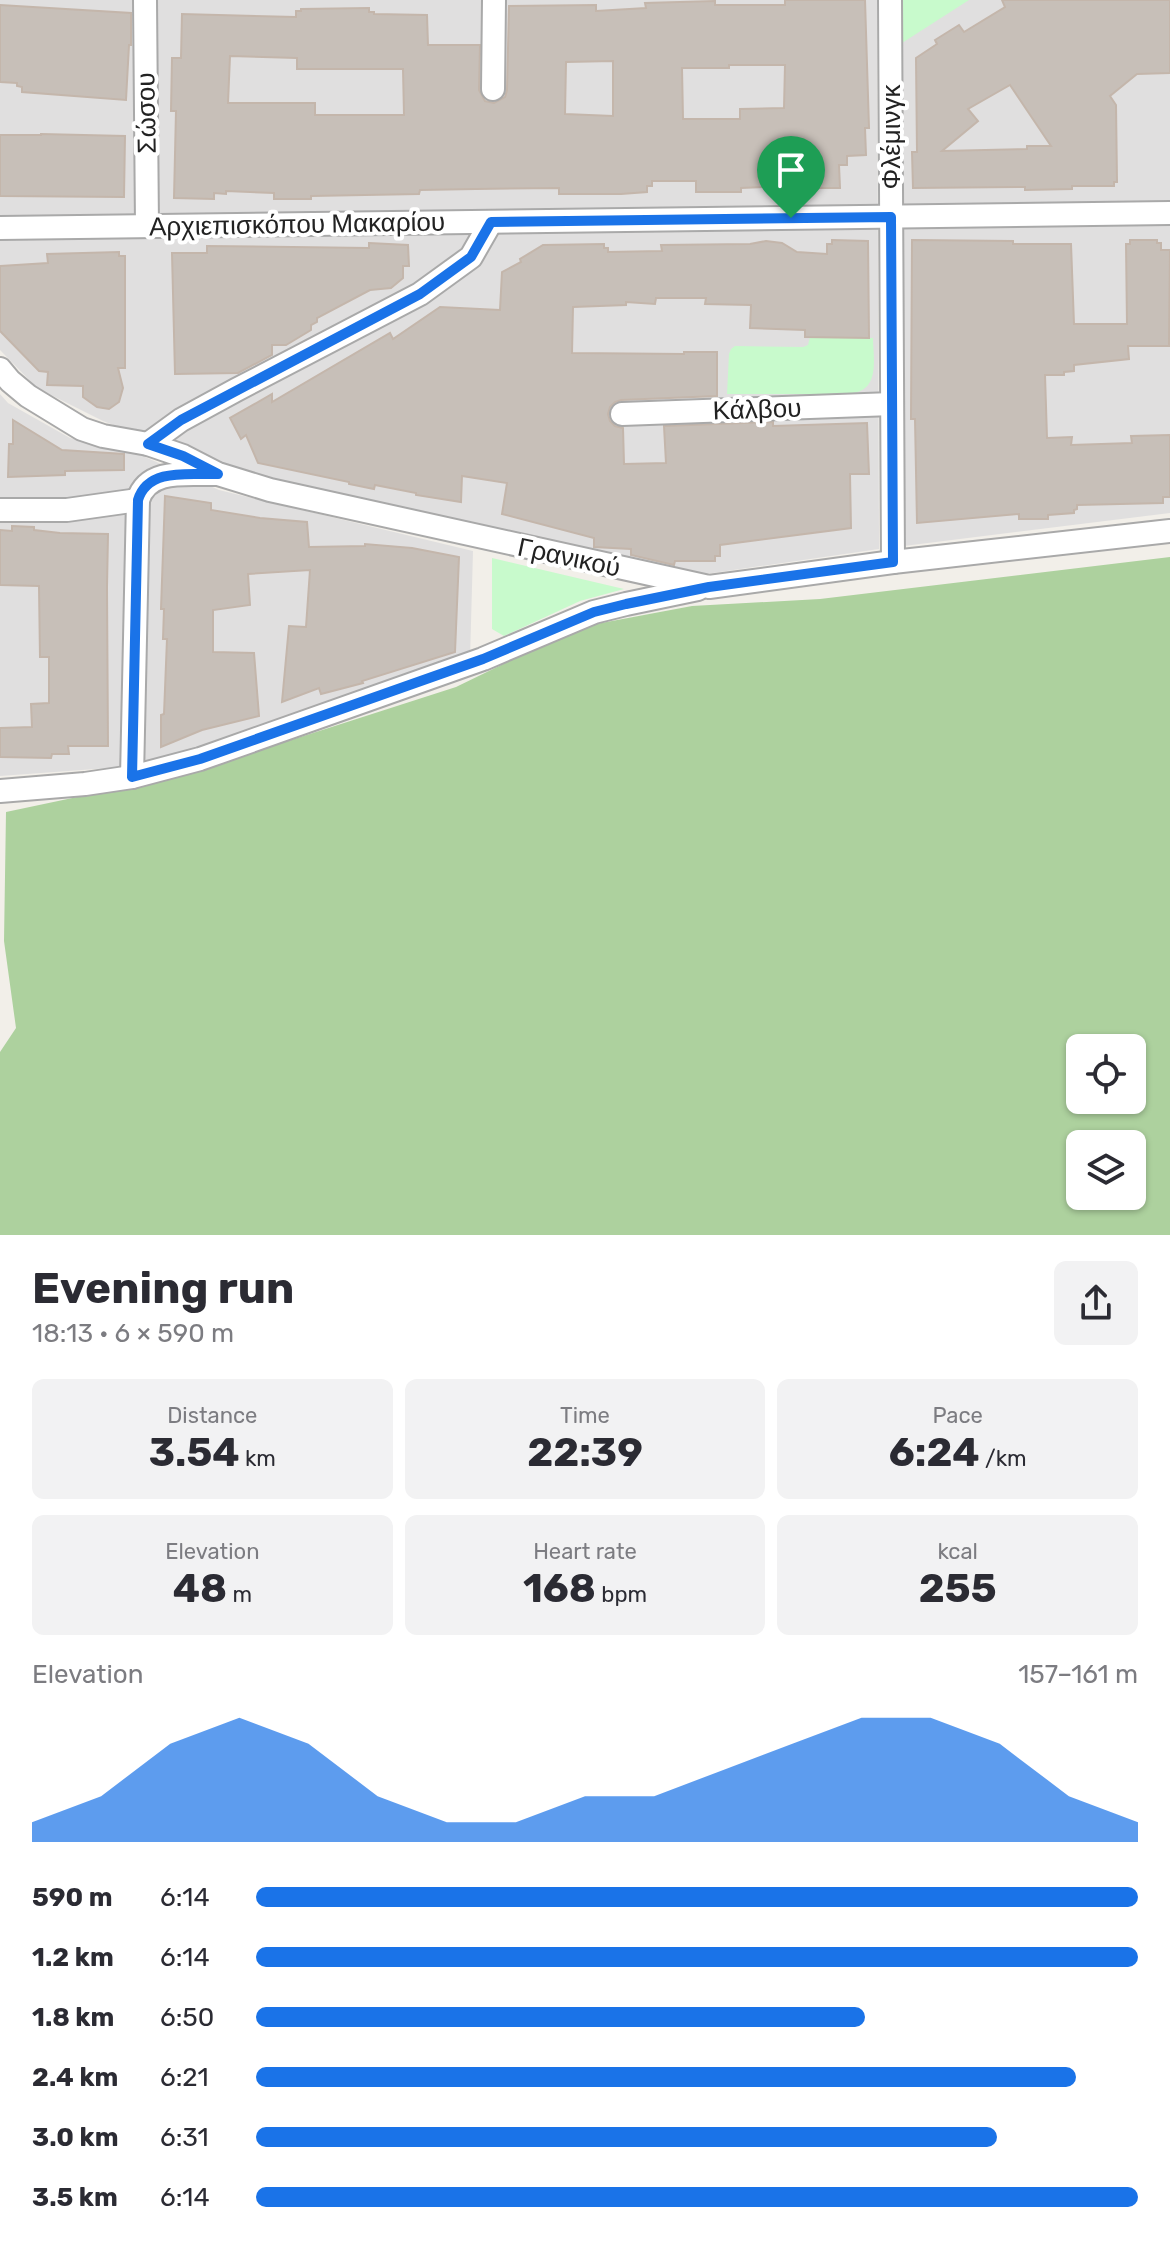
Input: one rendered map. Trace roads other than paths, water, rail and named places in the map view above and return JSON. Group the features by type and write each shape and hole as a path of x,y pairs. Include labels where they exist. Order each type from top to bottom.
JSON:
{"street":[{"name":"Σώσου","path":"145,0 147,226"},
{"path":"493,89 494,0"},
{"name":"Φλέμινγκ","path":"890,0 893,562"},
{"name":"Αρχιεπισκόπου Μακαρίου","path":"0,228 1170,213"},
{"path":"148,444 181,420 420,294 471,257 491,222"},
{"name":"Γρανικού","path":"0,369 28,396 82,429 148,444 183,456 218,474 270,490 709,587 893,562 1170,531"},
{"name":"Κάλβου","path":"622,414 892,404"},
{"path":"132,777 138,500 150,481 163,475 218,474"},
{"path":"0,510 67,510 138,500"},
{"path":"0,791 132,777 200,759 483,659 594,612 709,587"}]}
